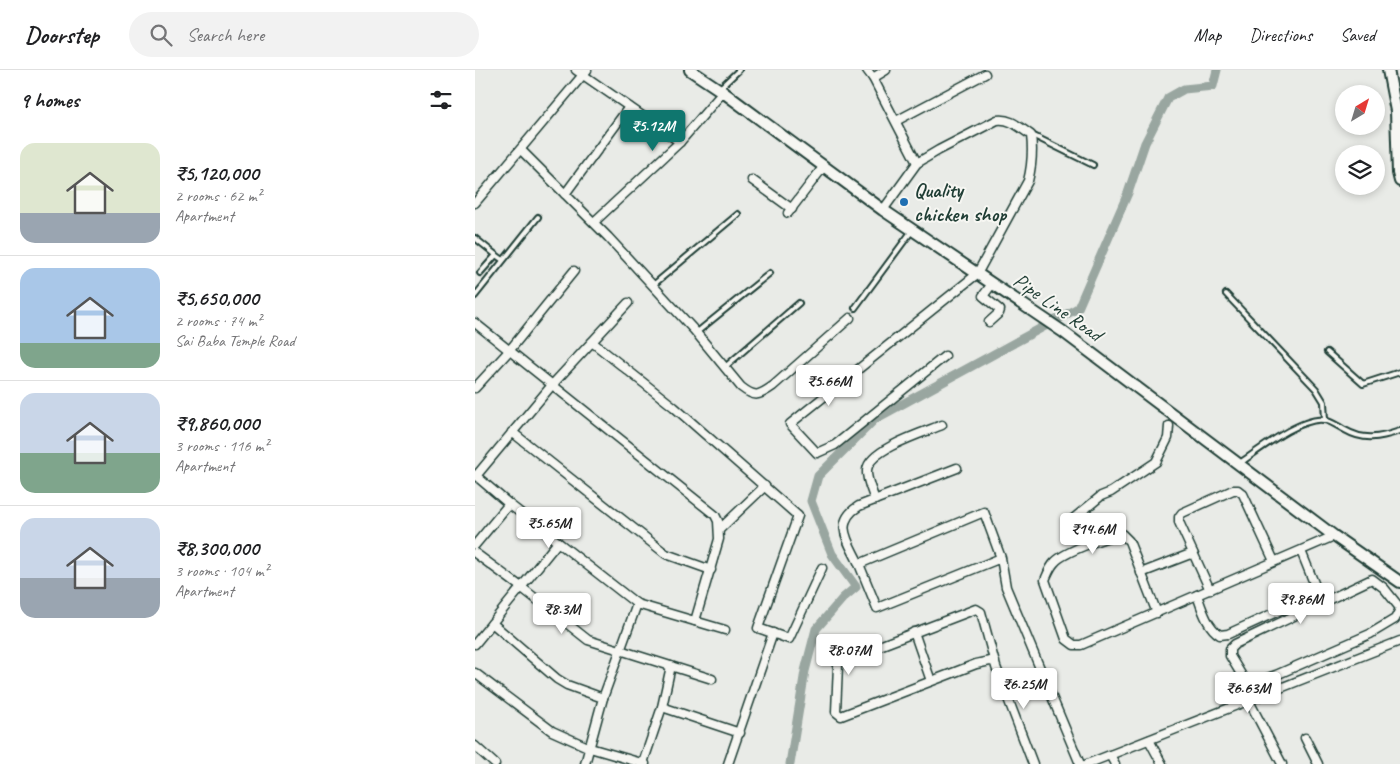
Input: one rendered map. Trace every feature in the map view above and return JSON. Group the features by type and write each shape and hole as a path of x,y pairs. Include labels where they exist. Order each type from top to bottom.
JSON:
{"street":[{"name":"Pipe Line Road","path":"690,70 883,210 1062,331 1334,536 1400,582"},
{"path":"867,70 917,163"},
{"path":"873,78 886,70"},
{"path":"1389,70 1396,111 1398,173 1400,181"},
{"path":"475,203 521,150 582,72 680,142"},
{"path":"896,121 985,74"},
{"path":"594,222 680,142 721,91"},
{"path":"565,194 629,107"},
{"path":"883,210 917,163 997,120 1005,119 1011,121 1031,135 1033,153 1028,181 977,274 790,424 817,453 820,453 835,445 945,356"},
{"path":"521,150 594,222 697,332 741,387 749,393 757,395 763,393 850,318"},
{"path":"752,180 790,211 824,166"},
{"path":"475,388 509,351 574,271"},
{"path":"989,322 1000,310 983,296 992,284"},
{"path":"992,304 1002,290"},
{"path":"628,303 552,385 475,476 637,604 725,630"},
{"path":"475,323 715,515 720,529 719,539 695,621"},
{"path":"592,342 674,407 797,516 758,628 789,638 822,568"},
{"path":"875,500 867,472 870,462 887,448 942,425"},
{"path":"1068,523 1101,496 1111,492 1155,462 1167,438 1169,426"},
{"path":"512,432 666,554 711,570"},
{"path":"957,468 875,500 853,510 847,515 843,528 877,608 1001,558"},
{"path":"720,529 765,486"},
{"path":"1209,590 1179,522 1179,516 1233,490 1238,490 1243,494 1274,561"},
{"path":"475,545 509,504"},
{"path":"859,564 984,512 1001,558 1006,587 1080,764"},
{"path":"1157,613 1129,541 1122,534 1112,535 1070,552 1056,560 1049,569 1045,580 1066,638 1074,645 1081,645 1157,613 1274,561 1334,536"},
{"path":"475,644 558,542"},
{"path":"1197,595 1214,632 1220,635 1228,634 1318,593 1301,551"},
{"path":"475,553 588,640 712,679"},
{"path":"1141,574 1193,553"},
{"path":"1372,578 1384,588 1400,608 1395,619 1370,634 1276,676 1251,684 1247,684 1230,656 1230,649 1235,644 1372,578"},
{"path":"585,764 603,698 637,604"},
{"path":"995,662 990,661 976,664 841,716 836,712 839,661 974,610 979,610 995,662 1033,764"},
{"path":"492,623 557,679 567,685 603,698"},
{"path":"914,632 931,681"},
{"path":"728,764 773,633"},
{"path":"1370,634 1377,650"},
{"path":"1087,764 1400,641"},
{"path":"475,672 552,731 590,748 644,764 662,707 671,666"},
{"path":"1276,676 1281,688"},
{"path":"1249,701 1282,764"},
{"path":"662,707 740,733"},
{"path":"1305,738 1317,764"},
{"path":"1149,740 1162,764"},
{"path":"475,746 495,764"},
{"path":"1110,755 1115,764"}],"lane":[{"path":"721,91 739,70"},
{"path":"1031,135 1093,165"},
{"path":"653,286 738,214"},
{"path":"475,296 538,217"},
{"path":"855,308 912,230"},
{"path":"475,238 503,260"},
{"path":"480,273 496,255"},
{"path":"697,332 770,273"},
{"path":"1226,294 1316,389 1324,402 1325,420"},
{"path":"725,367 799,303"},
{"path":"1327,352 1363,384 1400,372"},
{"path":"1169,426 1171,414"},
{"path":"1238,464 1285,433 1311,420 1325,420 1357,437 1387,435 1400,431"}],"waterway":[{"path":"790,764 805,671 816,629 843,598 856,587 832,554 811,501 818,476 875,419 1078,308 1128,193 1145,143 1168,98 1184,89 1213,86 1217,70"}],"place":[{"name":"Quality chicken shop","path":"904,202"}]}
